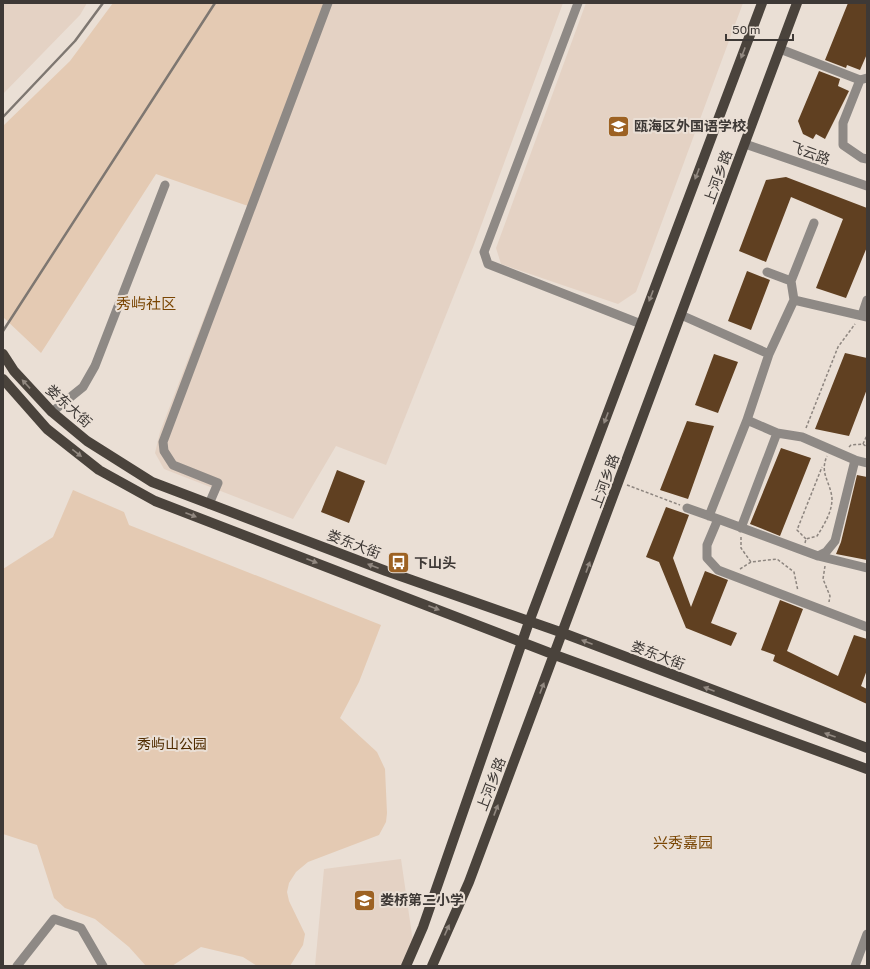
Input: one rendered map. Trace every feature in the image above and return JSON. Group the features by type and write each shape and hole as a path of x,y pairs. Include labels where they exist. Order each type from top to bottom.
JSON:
{"main road":[{"name":"上河乡路","path":"406,966 423,927 529,622 762,3"},
{"name":"上河乡路","path":"432,966 469,882 555,655 797,3"},
{"name":"娄东大街","path":"3,354 14,371 52,412 87,441 152,482 386,571 563,633 867,748"},
{"name":"娄东大街","path":"3,379 47,429 98,470 155,501 555,655 867,769"}],"street":[{"path":"209,504 218,483 173,466 164,451 163,442 328,3"},
{"path":"578,3 484,252 488,264 641,324"},
{"path":"780,49 863,79 843,122 843,145 862,158 867,159"},
{"name":"飞云路","path":"745,144 867,186"},
{"path":"52,412 83,388 95,366 165,185"},
{"path":"814,223 791,281 794,300 769,354 713,518 707,545 708,558 718,570 867,627"},
{"path":"767,272 791,281"},
{"path":"794,300 864,316 867,300"},
{"path":"681,314 769,354"},
{"path":"747,420 777,433 802,437 855,460 867,463"},
{"path":"741,528 777,433"},
{"path":"822,557 835,541 855,460"},
{"path":"687,508 822,557 867,568"},
{"path":"17,966 54,919 81,928 103,966"},
{"path":"855,966 867,934"}],"path":[{"path":"802,437 838,347 864,316"},
{"path":"862,444 867,435"},
{"path":"842,454 852,445 862,444 867,447"},
{"path":"806,539 797,530 830,449"},
{"path":"806,539 817,536 827,521 832,499 823,466"},
{"path":"619,482 687,508"},
{"path":"741,528 741,548 751,562"},
{"path":"802,550 806,539"},
{"path":"822,557 823,579 830,596 828,612"},
{"path":"732,575 751,562 777,558 794,572 801,602"}],"shaded area":[{"path":"3,3 87,3 80,15 3,94"},
{"path":"325,3 563,3 474,245 386,465 336,446 293,519 164,469 155,453 160,432"},
{"name":"瓯海区外国语学校","path":"586,3 743,3 636,292 618,304 501,264 496,248"},
{"name":"娄桥第二小学","path":"401,859 413,942 411,966 315,966 324,869"}],"green space":[{"path":"113,3 325,3 248,206 156,174 41,353 3,317 3,126 70,61"},
{"name":"秀屿山公园","path":"73,490 124,512 129,525 381,625 359,682 340,718 377,752 385,769 386,822 379,835 308,862 296,872 289,883 287,892 289,901 305,934 303,945 290,966 257,966 243,957 201,947 172,966 146,966 129,947 95,919 65,908 54,898 37,845 3,834 3,569 53,537"}],"building":[{"path":"848,3 867,3 867,54 860,70 847,65 846,68 825,60"},
{"path":"819,71 840,79 838,86 849,91 825,139 816,134 813,139 803,134 798,121"},
{"path":"786,177 867,208 867,247 846,298 816,288 843,219 791,197 766,262 739,251 766,180"},
{"path":"747,271 770,280 751,330 728,321"},
{"path":"845,353 867,358 867,389 849,436 815,429"},
{"path":"714,354 738,362 718,413 695,405"},
{"path":"687,421 714,426 688,499 660,490"},
{"path":"781,448 811,458 780,536 750,524"},
{"path":"337,470 365,481 349,523 321,512"},
{"path":"857,475 867,477 867,560 836,554 841,542"},
{"path":"666,507 689,515 673,558 691,607 705,571 728,580 711,623 737,633 731,646 686,628 659,562 646,557"},
{"path":"780,600 803,609 787,651 838,676 854,635 867,639 867,670 861,686 867,689 867,704 773,661 775,655 761,650"}],"railway":[{"path":"3,117 75,41 103,3"},
{"path":"3,331 215,3"}],"place":[{"name":"瓯海区外国语学校","path":"619,126"},
{"name":"下山头","path":"398,563"},
{"name":"娄桥第二小学","path":"364,900"}],"district":[{"name":"秀屿社区","path":"146,304"},
{"name":"兴秀嘉园","path":"683,843"}]}
